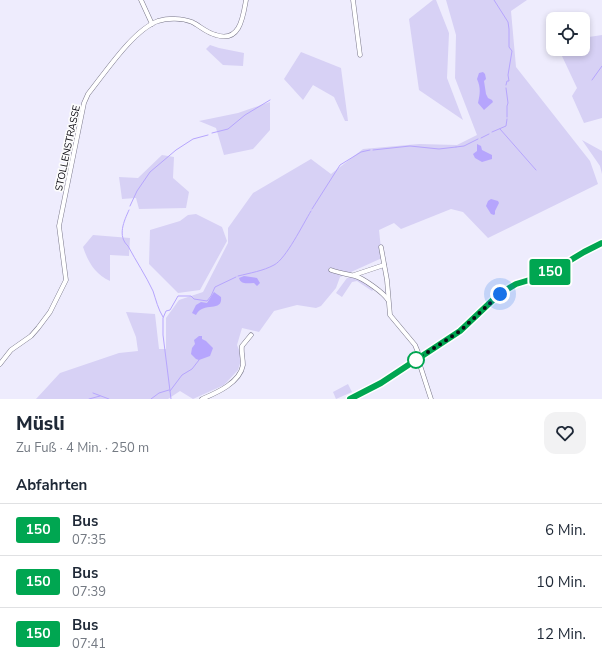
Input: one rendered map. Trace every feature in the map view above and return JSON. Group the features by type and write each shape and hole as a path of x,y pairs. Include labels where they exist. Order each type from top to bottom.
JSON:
{"street":[{"path":"141,0 152,24"},
{"name":"STOLLENSTRASSE","path":"0,364 8,353 31,336 38,328 50,312 66,280 59,226 86,98 138,34 152,24 168,19 181,19 191,22 205,31 223,37 232,35 238,29 243,19 246,0"},
{"path":"353,0 360,55"},
{"path":"350,399 381,383 460,331 495,298 506,290 516,284 546,275 602,243"},
{"path":"381,247 387,280 390,315 415,346 431,399"},
{"path":"353,276 384,265"},
{"path":"331,270 353,276 366,282 383,294 388,301"},
{"path":"202,399 217,392 238,376 242,367 242,346 251,335"}],"shaded area":[{"path":"433,0 436,0 449,33 447,78 463,120 419,90 409,19"},
{"path":"446,0 527,0 511,11 516,67 590,161 598,184 488,238 463,212 451,209 401,229 394,223 379,230 382,258 340,277 336,288 321,306 316,308 297,305 274,311 259,332 242,328 237,345 242,357 238,370 224,385 193,399 180,391 168,399 36,399 60,373 119,353 138,351 136,337 126,312 155,314 159,349 166,349 166,318 179,300 203,292 228,243 228,228 253,193 311,159 331,174 363,149 419,144 457,145 477,135 455,78 456,35"},
{"path":"602,35 602,118 584,123 572,96 577,88 562,56 590,56 590,37"},
{"path":"210,45 244,53 243,66 223,65 206,49"},
{"path":"301,52 341,68 348,121 345,121 334,97 313,85 303,100 284,79"},
{"path":"483,72 486,79 484,81 486,94 493,102 484,110 478,103 480,91 477,79 479,73"},
{"path":"270,102 270,130 253,149 224,155 216,128 199,121 238,113"},
{"path":"582,140 602,151 602,174 600,166"},
{"path":"477,144 481,146 482,150 492,155 492,159 482,162 475,158 473,154 477,151"},
{"path":"162,155 174,157 173,178 189,192 186,208 139,209 136,198 122,199 119,177 138,178"},
{"path":"491,199 498,201 499,203 494,215 491,214 486,206 488,201"},
{"path":"196,214 222,227 227,241 200,290 178,293 149,264 150,230 180,221 188,215"},
{"path":"93,235 130,238 129,256 110,255 110,281 96,271 90,263 83,247"},
{"path":"244,276 257,278 260,283 257,286 254,283 243,283 239,278"},
{"path":"354,277 374,289 372,291 357,281 352,282 342,297 336,293 347,278"},
{"path":"214,292 221,297 221,302 219,305 203,309 196,315 192,313 196,305 201,302 207,303"},
{"path":"199,336 202,336 202,339 213,348 210,356 199,360 191,354 192,348 195,344 194,340"},
{"path":"348,384 352,392 336,399 333,392"}],"waterway":[{"path":"494,0 508,22 509,29 509,47 512,51 508,75 509,81 507,81 506,85"},
{"path":"592,80 602,66"},
{"path":"506,88 508,103 507,117"},
{"path":"212,133 228,129 245,115 270,100"},
{"path":"492,132 506,126 507,119"},
{"path":"500,129 536,170"},
{"path":"481,138 489,134"},
{"path":"130,206 137,191 150,172 176,150 193,139 208,135"},
{"path":"456,147 464,146 478,139"},
{"path":"373,150 410,146 439,149 456,147"},
{"path":"312,209 340,165 361,152 370,150"},
{"path":"129,210 122,228 123,238 150,285 158,308 163,317"},
{"path":"238,276 265,269 279,261 289,249 311,211"},
{"path":"171,399 163,335 163,318 166,311 170,310 178,296 191,296 194,299 207,301 215,287 236,277"},
{"path":"170,391 182,375 192,369 199,360"},
{"path":"151,399 159,393 169,390"},
{"path":"93,393 109,399"},
{"path":"89,399 100,396"}],"bus line":[{"name":"150","path":"350,399 381,383 460,331 495,298 506,290 516,284 546,275 602,243"}],"route":[{"path":"416,360 460,331 500,294"}]}
